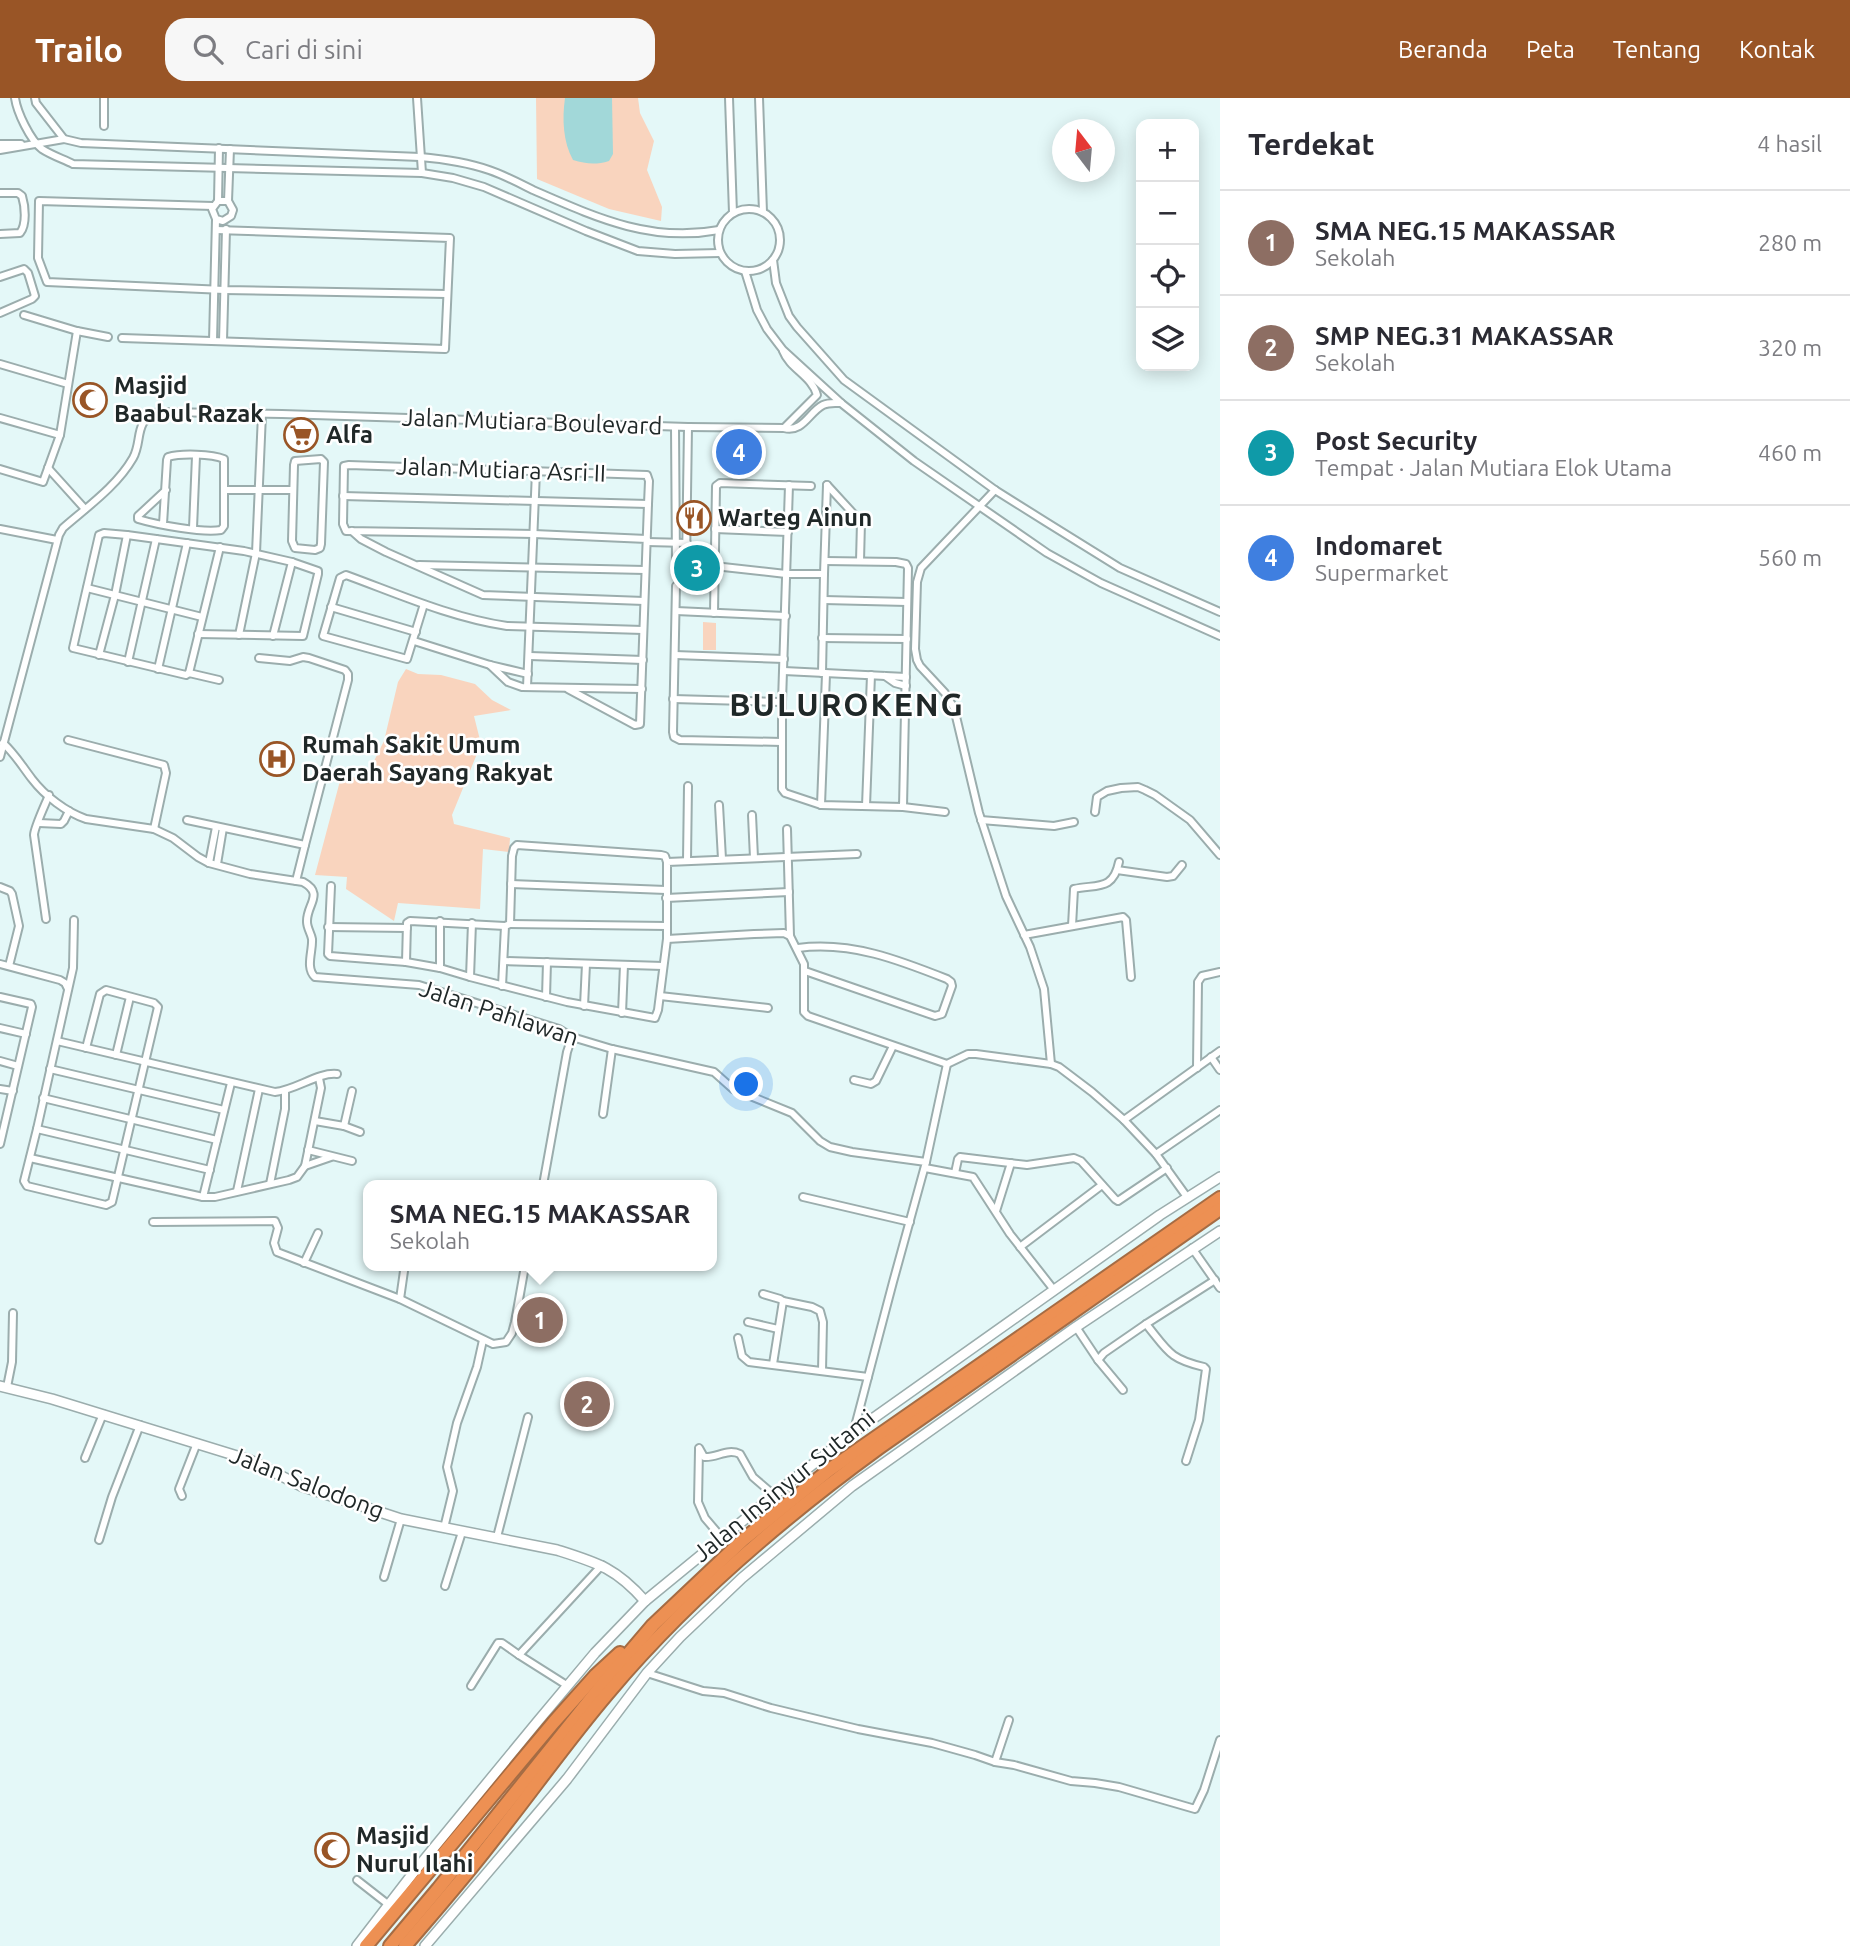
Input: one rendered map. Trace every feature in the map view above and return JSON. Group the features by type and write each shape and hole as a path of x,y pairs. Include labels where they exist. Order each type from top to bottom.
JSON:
{"highway":[{"name":"Jalan Insinyur Sutami","path":"390,1946 653,1625 744,1539 829,1470 1220,1198"},
{"name":"Jalan Insinyur Sutami","path":"405,1946 488,1848 608,1693 674,1620 751,1548 880,1447 1220,1209"},
{"path":"366,1946 587,1685 653,1625"},
{"path":"416,1946 488,1848"}],"street":[{"path":"15,98 17,110 37,145 74,163 422,173 453,177 638,250 675,254 720,253"},
{"path":"35,98 64,139"},
{"path":"104,98 104,126"},
{"path":"417,98 422,173"},
{"path":"729,98 733,213"},
{"path":"759,98 763,212"},
{"path":"0,150 64,139 81,143 420,156 458,161 491,171 594,217 642,231 705,233 719,230"},
{"path":"0,144 37,145"},
{"path":"213,341 216,219 212,213 219,169 219,148"},
{"path":"223,341 226,220 233,213 228,201 230,149"},
{"path":"0,193 18,193 22,196 23,229 20,233 0,234"},
{"path":"228,201 39,201 38,258 47,282 224,290 447,294"},
{"path":"748,209 763,212 775,222 779,230 780,245 773,260 760,269 745,271 730,265 720,253 719,230 733,213 748,209"},
{"path":"216,219 226,220"},
{"path":"122,338 445,349 450,238 216,230"},
{"path":"773,260 776,283 789,316 844,380 995,490 1121,568 1220,612"},
{"path":"0,276 24,269 28,273 35,296 0,313"},
{"path":"745,271 757,310 783,350 841,403 914,461 1047,553 1101,583 1220,636"},
{"path":"24,315 108,337"},
{"path":"0,469 43,482 60,435 77,331"},
{"path":"783,350 789,362 813,385 817,395 784,428"},
{"path":"0,364 68,384"},
{"name":"Jalan Mutiara Boulevard","path":"0,757 57,540 63,528 120,477 135,454 142,422 158,412 790,430 798,427 824,405 841,403"},
{"path":"239,635 256,553 262,414"},
{"path":"0,418 60,435"},
{"path":"675,427 676,564 689,577 714,577"},
{"path":"687,564 688,427"},
{"path":"163,524 166,490 167,460 172,456 196,456 222,457 225,461 223,528 212,531 163,524 139,520 138,516 166,490"},
{"path":"193,528 196,456"},
{"path":"321,459 324,462 321,544 317,550 292,546 293,491 293,465 297,460 321,459"},
{"name":"Jalan Mutiara Asri II","path":"343,496 343,468 349,465 646,474 649,481 648,504"},
{"path":"48,468 85,509"},
{"path":"676,471 687,470"},
{"path":"527,687 536,471"},
{"path":"714,613 718,484 811,486"},
{"path":"789,485 782,789 785,793 821,805 902,807 945,812"},
{"path":"821,805 824,673 822,638 827,485 861,522 860,561"},
{"path":"224,489 293,491"},
{"path":"995,490 921,568 916,582 915,649 920,666 945,693 954,708 981,821 1006,896 1024,934 1044,989 1051,1064"},
{"path":"568,689 637,725 641,722 643,630 647,540 648,504 343,496 346,531 534,534 647,540 676,542 687,542"},
{"path":"676,502 687,501"},
{"path":"0,529 57,540"},
{"path":"715,529 788,533"},
{"path":"352,531 361,539 414,565 483,595 644,601"},
{"path":"198,634 302,636 318,574 315,569 256,553 127,535 99,535 74,649 219,680"},
{"path":"99,655 127,535"},
{"path":"128,662 156,539"},
{"path":"158,669 187,543"},
{"path":"189,673 220,547"},
{"path":"825,561 896,562 908,568 902,807"},
{"path":"273,636 292,562"},
{"path":"676,564 824,575"},
{"path":"414,565 645,570"},
{"path":"424,604 407,659 324,638 322,635 340,578 346,575 424,604 493,624 643,630"},
{"path":"676,586 674,737 680,740 782,742"},
{"path":"87,588 202,617"},
{"path":"824,600 907,602"},
{"path":"331,607 416,632"},
{"path":"676,611 786,616"},
{"path":"822,638 907,639"},
{"path":"414,641 528,674"},
{"path":"675,655 784,659"},
{"path":"530,656 643,660"},
{"path":"2,743 49,795 69,811 86,819 154,829 173,838 204,860 250,873 296,881 348,674 345,670 309,658 290,661 259,658"},
{"path":"490,665 508,682 527,687 642,689"},
{"path":"784,671 906,677"},
{"path":"866,806 871,675"},
{"path":"885,676 895,683 906,685"},
{"path":"673,699 782,702"},
{"path":"68,740 164,765 166,774 154,829"},
{"path":"687,860 688,786"},
{"path":"1095,812 1097,797 1103,792 1138,787 1155,794 1190,820 1220,855"},
{"path":"46,919 34,829 39,823 49,795"},
{"path":"719,805 722,859"},
{"path":"39,823 61,824 69,811"},
{"path":"752,815 754,858"},
{"path":"187,820 304,845"},
{"path":"981,821 1054,826 1074,822"},
{"path":"213,863 219,828"},
{"path":"787,829 790,936"},
{"path":"331,886 328,927 330,956 406,962 440,968 502,986 545,997 656,1018 667,939 665,856 517,845 512,856 502,986"},
{"path":"667,862 857,854"},
{"path":"1072,926 1074,889 1108,883 1118,866 1167,877 1173,876 1182,865"},
{"name":"Jalan Pahlawan","path":"296,881 309,886 314,894 307,922 312,940 310,968 313,976 419,985 559,1029 572,1037 612,1049 714,1072 733,1089 792,1113 820,1141 830,1147 973,1177 1010,1234 1054,1290"},
{"path":"511,884 666,894 789,892"},
{"path":"0,887 12,894 19,926 9,966"},
{"path":"1024,934 1125,918 1131,977"},
{"path":"74,920 73,957 68,989 24,1181 27,1186 102,1205 112,1202 158,1007 155,1003 106,990 100,993 86,1048"},
{"path":"406,962 407,923 412,920 508,925 667,926"},
{"path":"440,921 440,968"},
{"path":"470,977 472,923"},
{"path":"328,927 407,928"},
{"path":"667,939 784,933 790,936 798,948 806,971 803,1007 808,1016 947,1064 968,1054 1059,1067 1124,1121 1156,1154 1187,1197"},
{"path":"798,948 819,946 873,953 947,979 952,986 942,1014 935,1016 806,971"},
{"path":"504,961 663,966"},
{"path":"545,997 547,962"},
{"path":"0,964 60,980 68,989"},
{"path":"584,1006 586,964"},
{"path":"622,1013 624,965"},
{"path":"1197,1068 1198,982 1202,976 1220,972"},
{"path":"660,996 768,1009"},
{"path":"0,997 31,1004 32,1009 13,1091 3,1121 0,1144"},
{"path":"116,1055 130,997"},
{"path":"0,1028 26,1034"},
{"path":"544,1180 572,1037"},
{"path":"57,1041 275,1093 329,1073 337,1074"},
{"path":"854,1080 871,1084 876,1082 893,1046"},
{"path":"603,1114 612,1049"},
{"path":"1124,1121 1220,1051"},
{"path":"1211,1057 1220,1070"},
{"path":"0,1061 18,1066"},
{"path":"854,1432 925,1165 947,1064"},
{"path":"50,1069 224,1110"},
{"path":"30,1158 203,1197 289,1180 298,1177 304,1166 321,1088 319,1077"},
{"path":"203,1197 231,1083"},
{"path":"0,1088 13,1091"},
{"path":"237,1191 259,1089"},
{"path":"270,1184 285,1109 285,1091"},
{"path":"345,1124 352,1091"},
{"path":"43,1098 217,1140"},
{"path":"1156,1154 1220,1110"},
{"path":"315,1121 345,1124 360,1132"},
{"path":"37,1129 210,1170"},
{"path":"308,1150 352,1161"},
{"path":"304,1166 333,1157"},
{"path":"955,1173 960,1157 1027,1164 1074,1158 1081,1161 1115,1199 1121,1200 1167,1168"},
{"path":"996,1211 1012,1163"},
{"path":"356,1946 595,1653 645,1601 854,1432 1187,1197 1220,1177"},
{"path":"1020,1247 1102,1185"},
{"path":"803,1198 910,1222"},
{"path":"153,1222 272,1220 278,1228 275,1251 400,1299 483,1340 499,1345 506,1342 512,1333 524,1271"},
{"path":"425,1946 539,1813 647,1673 720,1598 852,1486 1076,1327 1220,1231"},
{"path":"304,1263 318,1233"},
{"path":"1192,1248 1220,1288"},
{"path":"400,1299 404,1271"},
{"path":"1098,1360 1146,1324 1214,1280"},
{"path":"763,1294 820,1311 823,1322 822,1371"},
{"path":"773,1364 783,1301"},
{"path":"3,1387 12,1362 13,1313"},
{"path":"748,1322 778,1329"},
{"path":"1146,1324 1174,1356 1206,1369 1199,1420 1186,1461"},
{"path":"1076,1327 1123,1390"},
{"path":"738,1338 746,1360 868,1377"},
{"path":"444,1528 453,1491 447,1466 457,1423 477,1367 483,1340"},
{"name":"Jalan Salodong","path":"3,1387 103,1414 250,1460 301,1486 401,1519 557,1550 602,1565 620,1576 645,1601"},
{"path":"85,1458 103,1414"},
{"path":"497,1537 528,1418"},
{"path":"99,1540 112,1497 140,1425"},
{"path":"182,1496 179,1489 197,1443"},
{"path":"722,1538 705,1518 698,1502 699,1448 704,1457 731,1451 740,1454 753,1477 774,1495"},
{"path":"384,1577 401,1519"},
{"path":"446,1586 462,1532"},
{"path":"519,1655 602,1565"},
{"path":"471,1686 498,1643 502,1643 568,1686"},
{"path":"647,1673 703,1691 724,1693 1071,1781 1119,1787 1195,1809 1220,1740"},
{"path":"995,1762 1009,1720"},
{"path":"357,1880 388,1905"}],"shaded area":[{"path":"536,98 638,98 640,113 654,141 647,170 662,207 661,221 609,209 537,179"},
{"path":"703,622 716,623 716,650 703,650"},
{"path":"406,669 418,674 441,675 475,684 492,700 511,710 474,716 481,744 452,815 454,824 510,838 509,852 483,849 480,909 398,903 394,921 346,889 347,877 315,875 341,777 366,777 384,741 398,682"}],"water":[{"path":"565,98 612,98 613,154 609,161 591,164 573,160 564,130"}],"place":[{"name":"Masjid Baabul Razak","path":"90,400"},
{"name":"Alfa","path":"301,435"},
{"name":"Indomaret","path":"739,452"},
{"name":"Warteg Ainun","path":"694,518"},
{"name":"Post Security","path":"697,568"},
{"name":"Rumah Sakit Umum Daerah Sayang Rakyat","path":"277,759"},
{"name":"SMA NEG.15 MAKASSAR","path":"540,1320"},
{"name":"SMP NEG.31 MAKASSAR","path":"587,1404"},
{"name":"Masjid Nurul Ilahi","path":"332,1850"}],"district":[{"name":"BULUROKENG","path":"847,705"}]}
